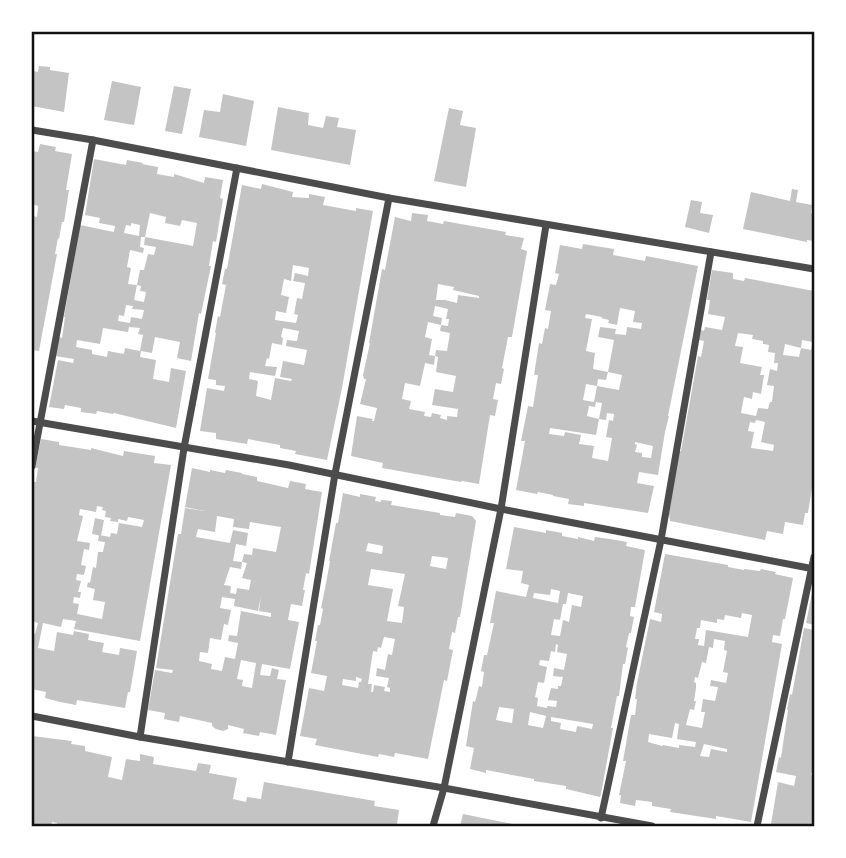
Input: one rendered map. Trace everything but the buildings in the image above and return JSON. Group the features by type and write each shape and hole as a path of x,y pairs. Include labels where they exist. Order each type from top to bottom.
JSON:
{"street":[{"path":"32,130 389,198 814,270"},
{"path":"32,466 35,421 93,140"},
{"path":"140,737 184,448 237,169"},
{"path":"288,762 335,474 389,198"},
{"path":"433,827 444,788 501,509 546,225"},
{"path":"601,818 661,540 711,252"},
{"path":"35,421 335,474 813,569"},
{"path":"757,827 814,557"},
{"path":"32,716 652,827"}]}
